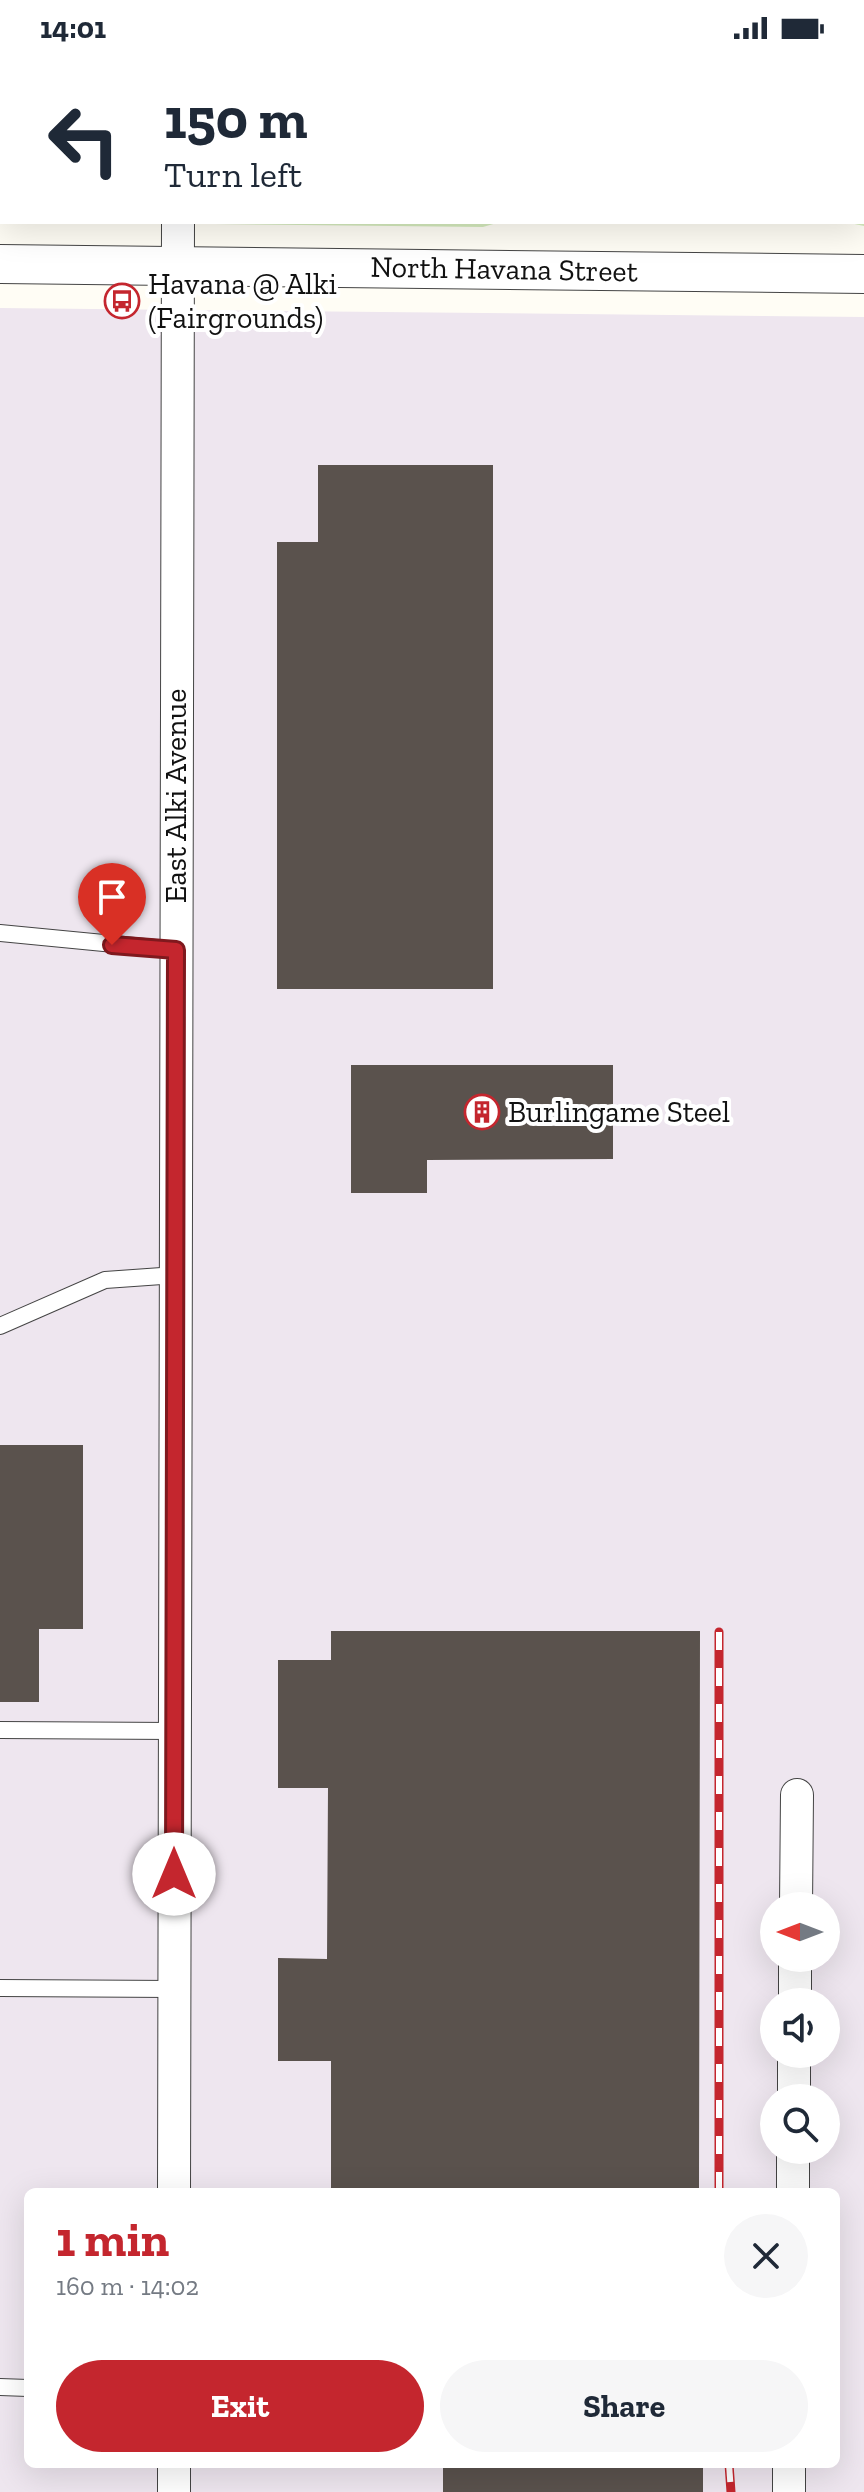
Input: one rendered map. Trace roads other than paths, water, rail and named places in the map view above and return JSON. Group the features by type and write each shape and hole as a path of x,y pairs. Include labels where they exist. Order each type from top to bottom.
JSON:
{"street":[{"name":"East Alki Avenue","path":"174,2188 178,224"},
{"name":"North Havana Street","path":"0,264 864,274"},
{"path":"796,1892 797,1795"},
{"path":"793,2164 793,2188"},
{"path":"174,2468 174,2492"},
{"path":"789,2468 789,2492"}],"lane":[{"path":"0,933 176,950"},
{"path":"0,1326 105,1280 176,1275"},
{"path":"0,1730 175,1731"},
{"path":"0,1988 174,1989"},
{"path":"0,2387 24,2388"}],"railway":[{"path":"719,1632 719,2188"},
{"path":"729,2468 731,2492"}],"place":[{"name":"Havana @ Alki (Fairgrounds)","path":"122,301"},
{"name":"Burlingame Steel","path":"482,1112"}]}
